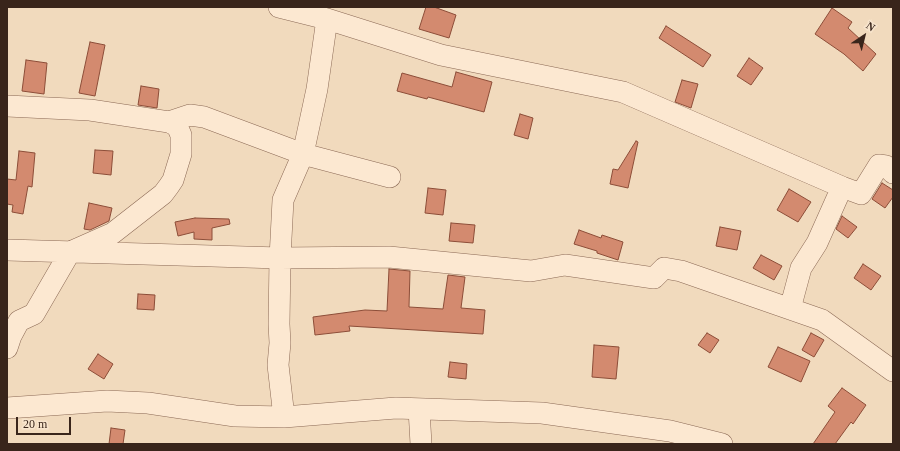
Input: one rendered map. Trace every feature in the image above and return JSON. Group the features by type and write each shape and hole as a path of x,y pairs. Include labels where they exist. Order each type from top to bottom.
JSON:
{"street":[{"path":"279,7 327,19 441,56 623,92 861,194 878,165 886,166 893,173"},
{"path":"284,417 278,365 280,343 280,258 283,200 303,154 317,89 327,19"},
{"path":"7,106 90,110 168,122 177,126 181,134 181,154 170,186 113,233 70,252 34,314 19,321 11,336 7,348"},
{"path":"168,122 190,115 204,117 303,154 390,177"},
{"path":"790,309 801,268 817,243 842,187"},
{"path":"7,250 280,258 389,256 531,271 565,264 654,278 664,268 681,271 822,320 893,371"},
{"path":"7,408 114,402 148,403 235,416 284,417 396,408 542,413 670,431 722,444"},
{"path":"419,409 421,444"}],"building":[{"path":"426,7 434,7 456,15 449,38 419,29"},
{"path":"832,8 852,22 848,28 876,54 863,71 844,54 815,34"},
{"path":"666,26 711,55 703,67 659,38"},
{"path":"90,42 105,45 95,96 79,93"},
{"path":"749,58 763,68 751,85 737,76"},
{"path":"26,60 47,63 44,94 22,91"},
{"path":"456,72 492,82 484,112 428,97 427,99 397,91 402,73 452,87"},
{"path":"682,80 698,84 691,108 675,102"},
{"path":"141,86 159,89 157,108 138,105"},
{"path":"520,114 533,118 528,139 514,135"},
{"path":"636,141 638,142 628,188 610,184 613,169 618,170"},
{"path":"95,150 113,151 111,175 93,173"},
{"path":"19,151 35,153 32,187 28,186 23,214 12,212 13,205 7,204 7,179 16,180"},
{"path":"882,183 893,190 893,197 885,208 872,199"},
{"path":"428,188 446,190 443,215 425,213"},
{"path":"789,189 811,202 798,222 777,210"},
{"path":"89,203 112,208 109,221 90,230 84,229"},
{"path":"842,216 857,227 848,238 836,229"},
{"path":"195,218 229,219 230,224 212,228 212,240 194,239 194,232 178,236 175,222"},
{"path":"451,223 475,225 473,243 449,241"},
{"path":"720,227 741,231 737,250 716,246"},
{"path":"579,230 601,238 602,235 623,242 618,260 597,253 597,251 574,244"},
{"path":"761,255 782,266 774,280 753,268"},
{"path":"863,264 881,276 871,290 854,278"},
{"path":"389,269 410,271 409,307 443,309 448,275 465,277 461,308 485,310 483,334 349,326 350,331 315,335 313,317 365,310 387,311"},
{"path":"138,294 155,295 154,310 137,309"},
{"path":"707,333 719,340 710,353 698,345"},
{"path":"811,333 824,340 814,357 802,350"},
{"path":"594,345 619,347 616,379 592,377"},
{"path":"778,347 810,361 801,382 768,367"},
{"path":"98,354 113,364 104,379 88,369"},
{"path":"450,362 467,364 466,379 448,377"},
{"path":"842,388 866,405 853,424 851,422 835,444 813,444 835,412 828,406"},
{"path":"111,428 125,430 123,444 109,444"}]}
